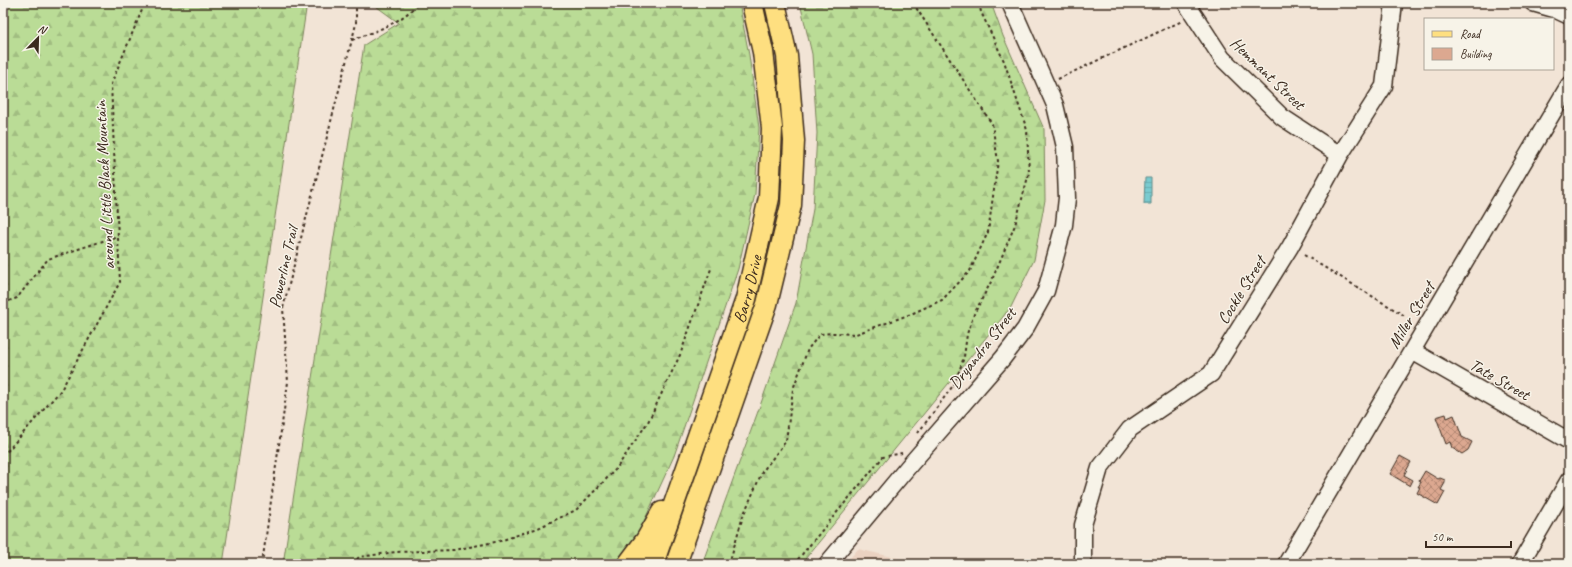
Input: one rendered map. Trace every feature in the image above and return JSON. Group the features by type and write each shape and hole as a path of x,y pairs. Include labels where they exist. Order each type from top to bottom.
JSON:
{"main road":[{"name":"Barry Drive","path":"653,564 746,299 769,198 772,128 763,52 752,3"},
{"name":"Barry Drive","path":"676,564 767,304 791,205 794,141 787,56 775,3"},
{"path":"628,564 654,526 688,466"}],"street":[{"name":"Dryandra Street","path":"827,564 908,467 1003,358 1024,329 1046,292 1064,225 1067,198 1065,148 1055,105 1010,3"},
{"name":"Cockle Street","path":"1083,564 1083,525 1100,468 1130,429 1211,374 1290,247 1340,155 1384,86 1394,3"},
{"path":"1533,3 1554,9 1569,16"},
{"name":"Hemmant Street","path":"1190,9 1222,58 1282,117 1340,155"},
{"name":"Miller Street","path":"1286,564 1569,85"},
{"name":"Tate Street","path":"1412,351 1569,441"},
{"path":"1520,564 1569,480"}],"path":[{"name":"around Little Black Mountain","path":"3,456 61,390 120,282 111,84 145,3"},
{"name":"Powerline Trail","path":"262,564 288,382 283,308 356,24 356,3"},
{"path":"352,40 396,23 411,12 418,3"},
{"path":"729,564 743,516 762,472 786,441 793,389 808,349 820,334 833,332 856,334 911,314 942,300 970,271 988,232 998,161 992,124 913,3"},
{"path":"917,434 955,383 964,357 967,334 974,314 992,280 1015,225 1029,173 1027,130 1004,61 981,12 979,3"},
{"path":"1055,80 1190,9"},
{"path":"3,303 17,298 48,259 118,236"},
{"path":"1304,255 1405,316"},
{"path":"353,564 359,557 396,552 454,550 500,540 538,528 576,510 616,470 648,422 680,355 711,269"},
{"path":"794,564 883,457 903,453"}],"shaded area":[{"path":"858,549 922,564 845,564"}],"green space":[{"path":"3,3 307,3 223,564 3,564"},
{"path":"373,3 739,3 749,55 759,128 755,194 738,269 674,456 634,543 614,564 283,564 364,45 399,23"},
{"path":"800,3 991,3 1003,36 1044,129 1045,200 1034,260 1011,307 801,564 702,564 796,303 813,209 817,133 812,54"}],"water":[{"path":"1145,178 1151,178 1151,204 1144,204"}],"building":[{"path":"1446,414 1447,418 1454,415 1462,437 1472,442 1468,450 1462,454 1452,448 1450,442 1446,444 1436,417"},
{"path":"1400,456 1411,462 1404,475 1413,480 1410,486 1390,474"},
{"path":"1425,471 1438,479 1440,478 1445,480 1441,490 1445,492 1438,505 1417,493 1421,482 1419,481"}]}
